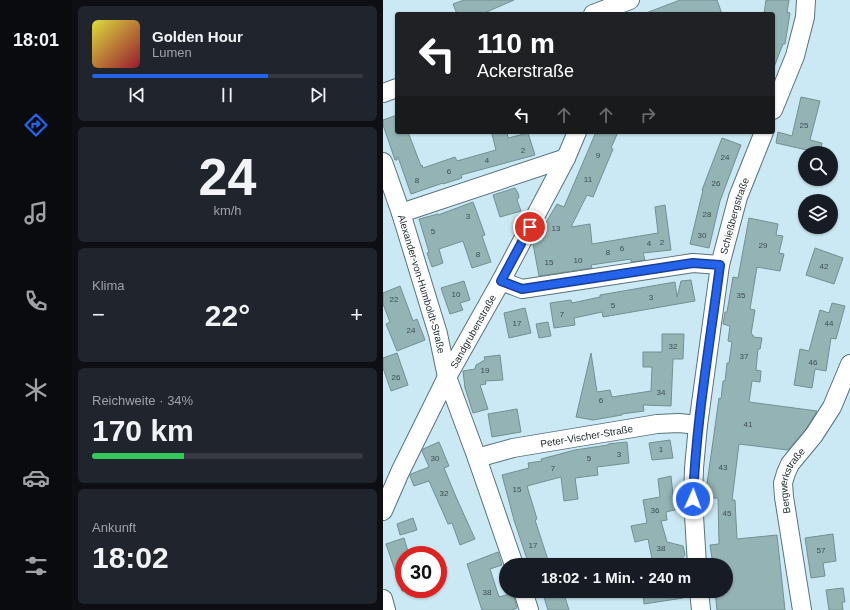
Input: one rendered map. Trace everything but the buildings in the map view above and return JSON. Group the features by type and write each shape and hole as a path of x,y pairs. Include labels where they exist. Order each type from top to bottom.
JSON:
{"street":[{"path":"598,12 630,0"},
{"path":"629,12 634,0"},
{"path":"775,105 795,56 805,17 806,0"},
{"path":"383,93 395,89"},
{"name":"Sandgrubenstraße","path":"383,511 400,472 447,377 501,281 566,158 576,134"},
{"name":"Schießbergstraße","path":"697,558 693,499 694,468 698,425 720,265 738,197 763,134"},
{"path":"401,213 566,158"},
{"name":"Alexander-von-Humboldt-Straße","path":"383,162 401,213 438,334 447,377 512,558"},
{"path":"501,281 522,289 693,263 720,265"},
{"name":"Bergwerkstraße","path":"802,610 783,483 790,464 814,435 832,407 850,364"},
{"name":"Peter-Vischer-Straße","path":"477,458 513,448 657,424 679,423 698,425"},
{"path":"525,598 529,610"},
{"path":"700,598 701,610"},
{"path":"383,599 386,610"}],"route":[{"path":"530,227 501,281 522,289 693,263 720,265 698,425 693,499"}]}
